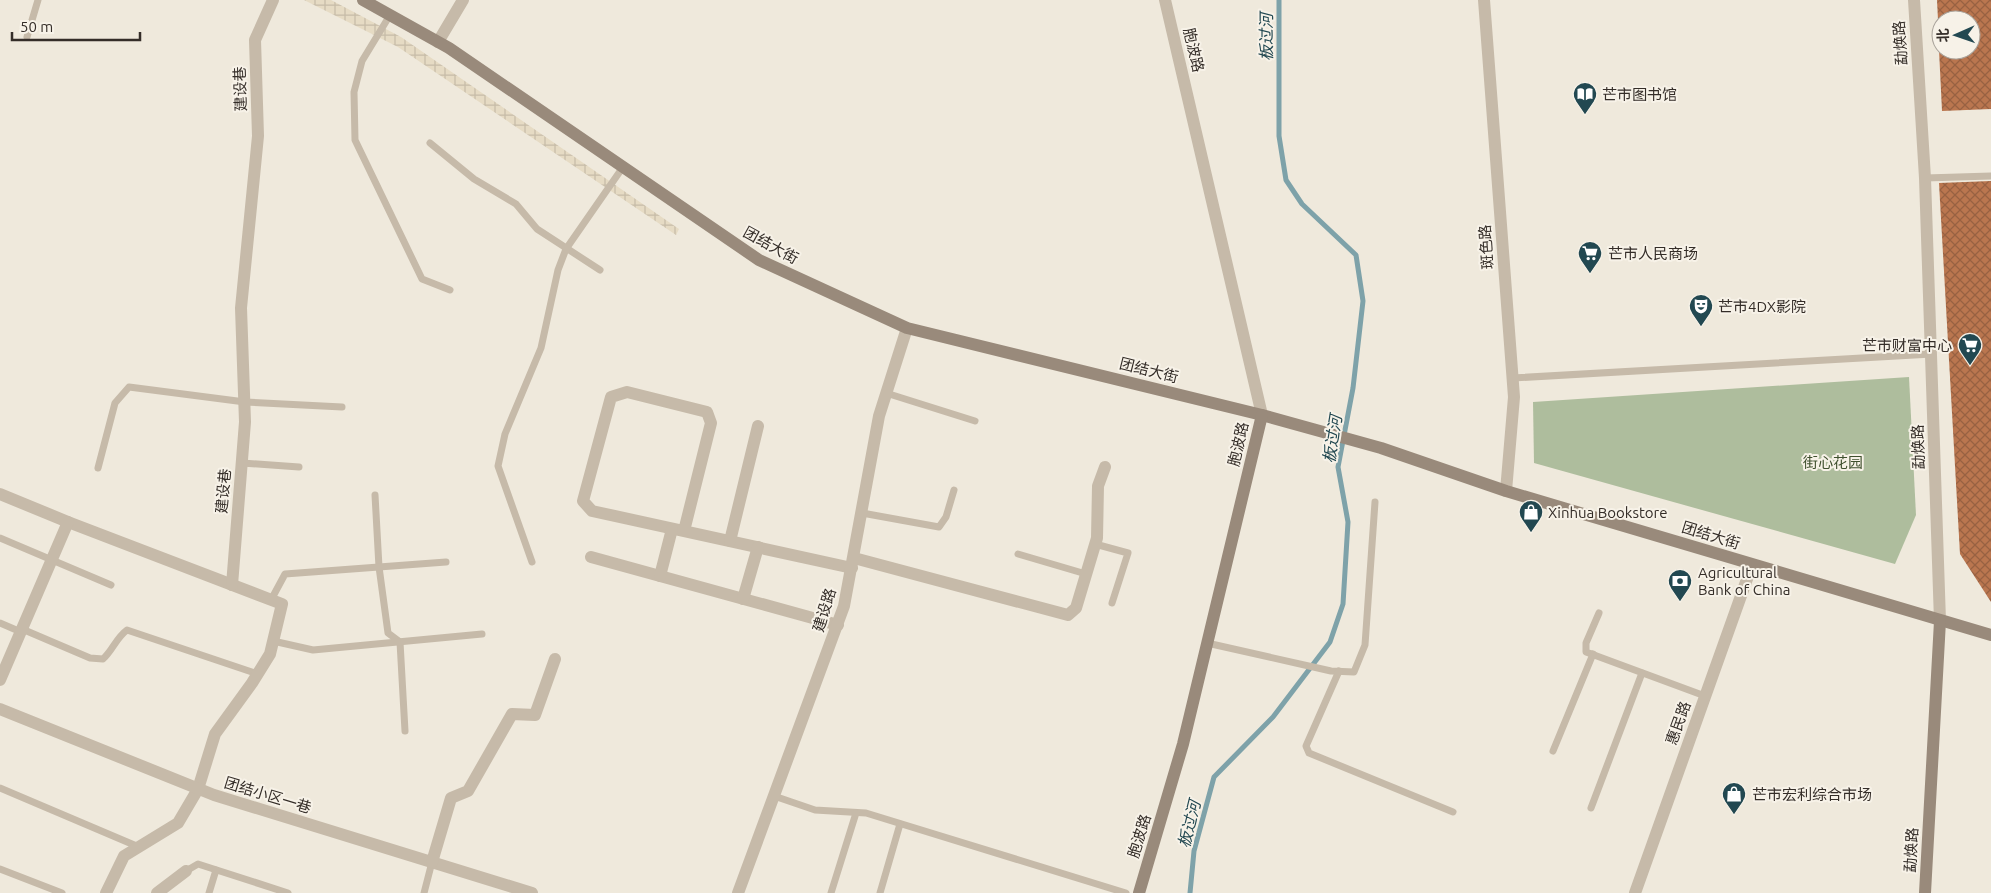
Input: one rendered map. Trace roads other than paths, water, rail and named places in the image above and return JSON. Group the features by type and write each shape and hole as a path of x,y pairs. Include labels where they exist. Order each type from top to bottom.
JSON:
{"main road":[{"name":"团结大街","path":"363,0 438,42 758,260 907,328 1262,415 1381,448 1506,492 1991,635"},
{"name":"胞波路","path":"1138,893 1183,744 1262,415"},
{"name":"勐焕路","path":"1925,893 1940,621"}],"street":[{"name":"建设巷","path":"232,585 245,422 241,308 258,136 255,40 272,0"},
{"path":"438,42 463,0"},
{"name":"胞波路","path":"1165,0 1262,415"},
{"name":"斑色路","path":"1484,0 1514,398 1506,492"},
{"name":"勐焕路","path":"1914,0 1925,178 1940,621"},
{"name":"建设路","path":"738,893 844,606 879,416 907,328"},
{"path":"660,576 678,530 711,424 707,412 627,392 610,397 583,501 592,511 678,530 730,541 758,548 853,563 1068,615 1076,608 1097,538 1098,486 1106,467"},
{"path":"730,541 758,426"},
{"path":"0,494 282,604 270,654 215,734 198,789 178,823 124,856 106,893"},
{"path":"0,680 68,522"},
{"path":"743,599 758,548"},
{"path":"591,557 838,625"},
{"name":"惠民路","path":"1635,893 1752,565"},
{"path":"432,862 451,798 468,791 512,714 535,715 555,659"},
{"name":"团结小区一巷","path":"0,709 214,795 432,862 508,889 532,893"},
{"path":"158,893 186,871"}],"lane":[{"path":"27,37 38,0"},
{"path":"390,15 362,61 354,92 355,140 422,279 450,290"},
{"path":"430,143 474,179 516,204 538,229 600,270"},
{"path":"532,562 498,466 506,434 541,348 558,270 566,249 623,168"},
{"path":"1925,178 1991,176"},
{"path":"1513,378 1932,354"},
{"path":"98,468 115,403 129,387 245,402 342,407"},
{"path":"886,393 975,421"},
{"path":"242,463 298,467"},
{"path":"862,513 939,527 946,517 954,490"},
{"path":"375,495 379,567 388,632 400,642 405,730"},
{"path":"1207,643 1331,671 1354,672 1365,645 1375,502"},
{"path":"0,538 111,585"},
{"path":"1095,544 1128,553 1112,603"},
{"path":"1018,554 1086,574"},
{"path":"271,600 285,574 446,562"},
{"path":"1599,613 1586,643 1586,652 1705,696"},
{"path":"0,623 90,658 102,659 110,652 118,636 127,630 258,674"},
{"path":"274,642 313,650 482,634"},
{"path":"1553,752 1592,654"},
{"path":"1339,671 1306,746 1309,753 1453,812"},
{"path":"1591,808 1642,673"},
{"path":"0,788 140,847"},
{"path":"774,796 815,810 866,813 1126,893"},
{"path":"831,893 856,813"},
{"path":"880,893 900,824"},
{"path":"424,893 432,862"},
{"path":"186,871 198,864 286,893"},
{"path":"0,869 62,893"},
{"path":"209,893 216,870"}],"waterway":[{"name":"板过河","path":"1190,893 1194,851 1214,777 1273,717 1330,642 1343,604 1348,522 1338,467 1353,388 1363,301 1356,255 1302,204 1286,180 1279,136 1279,0"}],"place":[{"name":"芒市图书馆","path":"1585,115"},
{"name":"芒市人民商场","path":"1590,274"},
{"name":"芒市4DX影院","path":"1701,327"},
{"name":"芒市财富中心","path":"1970,366"},
{"name":"Xinhua Bookstore","path":"1531,533"},
{"name":"Agricultural Bank of China","path":"1680,602"},
{"name":"芒市宏利综合市场","path":"1734,815"}],"park label":[{"name":"街心花园","path":"1833,462"}]}
